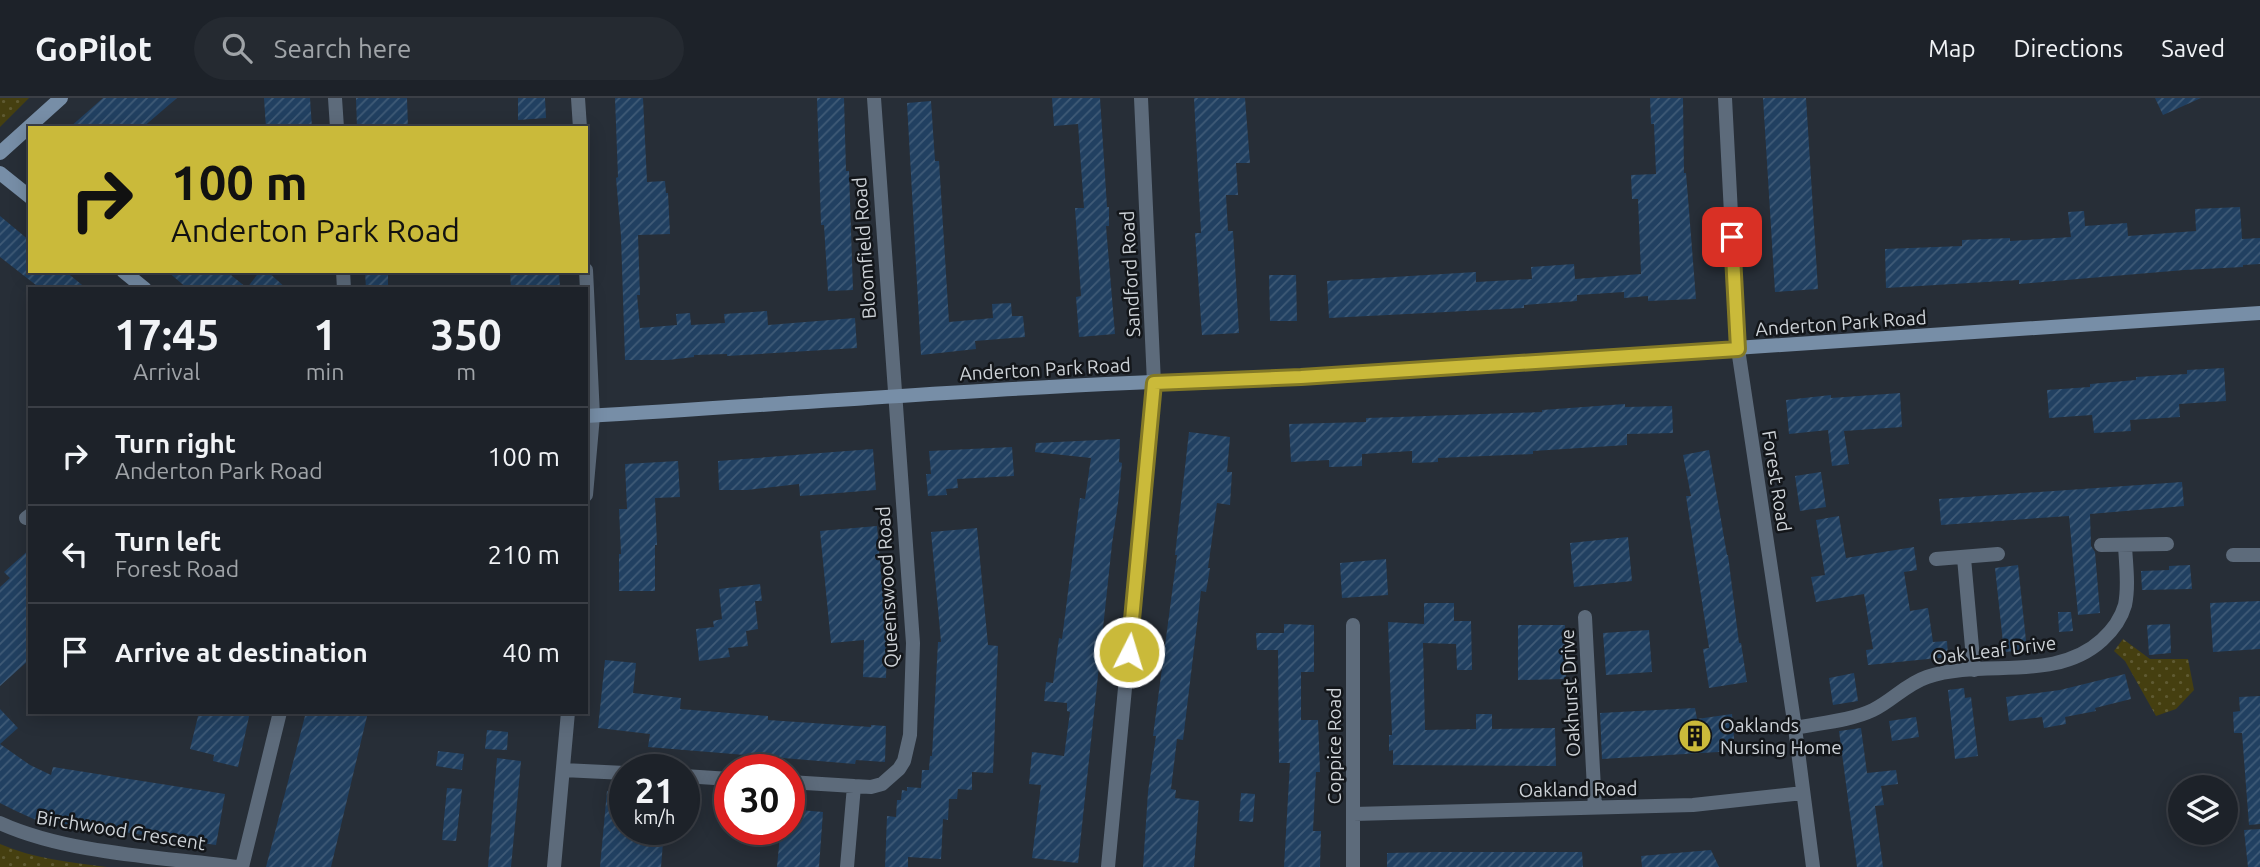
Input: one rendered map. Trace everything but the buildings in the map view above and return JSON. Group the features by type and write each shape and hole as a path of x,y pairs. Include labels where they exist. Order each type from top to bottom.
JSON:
{"street":[{"path":"30,126 61,98"},
{"path":"335,98 337,126"},
{"path":"578,98 580,126"},
{"name":"Bloomfield Road","path":"874,98 894,395"},
{"name":"Sandford Road","path":"1108,867 1154,383 1141,98"},
{"name":"Forest Road","path":"1725,98 1738,349 1795,728 1812,867"},
{"path":"0,153 28,128"},
{"path":"0,173 28,195"},
{"path":"125,273 143,287"},
{"name":"Anderton Park Road","path":"590,416 894,395 1301,377 2260,313"},
{"path":"588,343 588,456"},
{"name":"Queenswood Road","path":"854,786 871,787 882,784 891,777 904,761 910,735 913,643 894,395"},
{"path":"2101,545 2167,544"},
{"name":"Oak Leaf Drive","path":"1795,728 1872,710 1911,684 1927,677 1974,670 2052,665 2078,658 2100,642 2118,622 2127,588 2125,546"},
{"path":"1937,559 1998,554"},
{"path":"2232,555 2260,555"},
{"path":"1964,558 1974,670"},
{"name":"Oakhurst Drive","path":"1585,617 1595,808"},
{"name":"Coppice Road","path":"1353,625 1353,867"},
{"name":"Birchwood Crescent","path":"0,823 22,833 62,844 240,867 279,714"},
{"path":"554,867 568,714"},
{"path":"563,770 609,772"},
{"path":"805,783 854,786 847,867"},
{"name":"Oakland Road","path":"1353,814 1693,806 1803,793"}],"shaded area":[{"path":"0,98 29,98 0,127"},
{"path":"2123,639 2150,659 2188,659 2194,690 2176,709 2156,716 2125,661 2114,651"},
{"path":"0,844 39,857 107,867 0,867"}],"place":[{"name":"Oaklands Nursing Home","path":"1695,736"}],"route":[{"path":"1129,652 1154,383 1301,377 1738,349 1732,237"}]}
